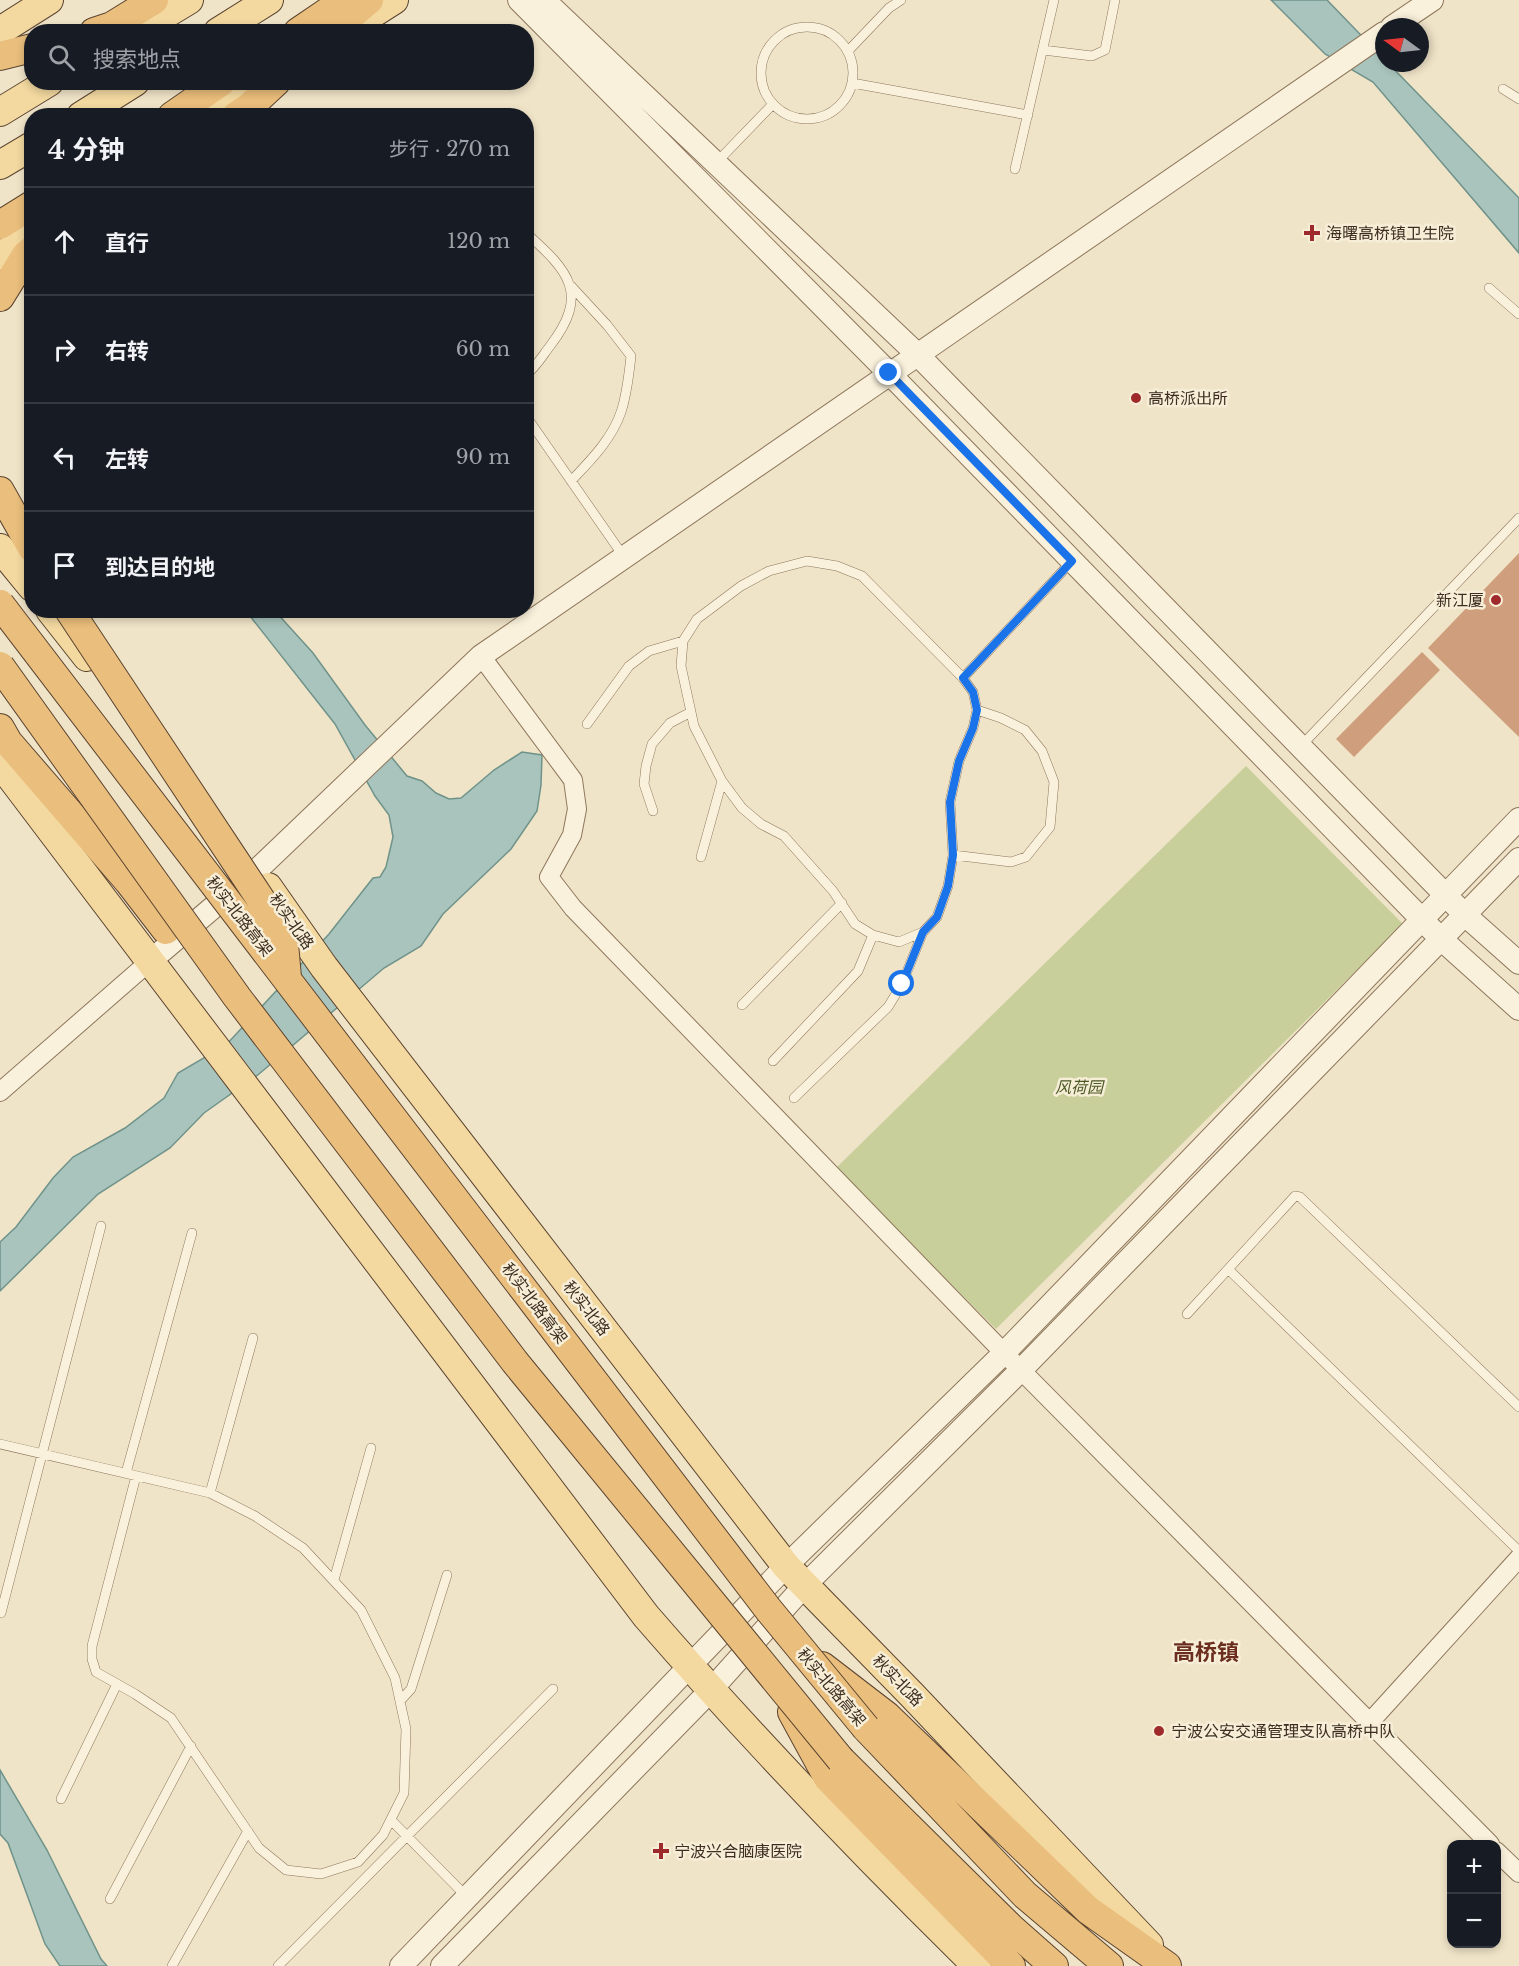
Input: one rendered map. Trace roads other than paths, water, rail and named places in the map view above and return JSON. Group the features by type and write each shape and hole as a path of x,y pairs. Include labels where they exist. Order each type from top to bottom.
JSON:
{"highway":[{"path":"115,24 154,0"},
{"path":"310,24 345,0"},
{"path":"341,24 369,0"},
{"path":"0,56 24,50"},
{"path":"184,108 209,90"},
{"path":"248,108 267,90"},
{"path":"0,225 24,210"},
{"path":"0,297 24,258"},
{"path":"0,491 24,534"},
{"name":"秋实北路高架","path":"0,604 754,1590 800,1647 866,1728 1025,1895 1109,1966"},
{"path":"74,618 283,933 287,977"},
{"path":"0,666 237,997 515,1362 841,1760 1011,1928 1054,1966"},
{"path":"2,742 129,882 204,980 237,997"},
{"path":"800,1647 886,1716 1088,1910 1168,1966"},
{"path":"774,1678 828,1778 1011,1966"}],"main road":[{"path":"0,31 49,0"},
{"path":"149,24 189,0"},
{"path":"231,24 269,0"},
{"path":"357,24 394,0"},
{"path":"0,112 37,90"},
{"path":"94,108 122,90"},
{"path":"228,108 255,90"},
{"path":"0,165 24,151"},
{"path":"0,256 24,241"},
{"path":"0,548 24,577"},
{"name":"秋实北路","path":"56,618 257,870 324,967 795,1576 1168,1966"},
{"path":"2,742 149,962 646,1616 710,1691 887,1877 977,1966"}],"street":[{"path":"519,0 889,373 1441,939 1519,1009"},
{"path":"544,0 917,354 1446,896 1519,963"},
{"path":"1405,18 1432,0"},
{"path":"0,1092 257,870 481,656 1375,39"},
{"path":"481,656 573,780 577,809 572,835 549,877 573,908 1004,1353 1486,1840"},
{"path":"442,1966 710,1691 795,1576 1004,1353 1519,819"},
{"path":"400,1966 690,1667 795,1576 1022,1369 1519,859"},
{"path":"1370,1722 1519,1558"},
{"path":"1501,1855 1519,1873"}],"lane":[{"path":"848,51 889,8 901,0"},
{"path":"1015,169 1054,0"},
{"path":"1043,50 1092,56 1105,50 1115,0"},
{"path":"802,27 824,29 834,34 848,51 852,61 852,83 849,93 834,110 814,119 792,117 781,112 772,104 766,95 760,73 766,51 781,34 802,27"},
{"path":"852,83 1028,115"},
{"path":"1503,89 1519,99"},
{"path":"716,163 772,104"},
{"path":"534,240 553,256 571,286 632,356 621,413 595,456 571,481"},
{"path":"534,365 563,330 572,304 571,286"},
{"path":"1489,288 1519,314"},
{"path":"534,428 624,557"},
{"path":"1300,747 1519,518"},
{"path":"794,1098 888,1007 902,984 923,932 937,917 948,886 953,855 950,802 959,761 973,728 977,710 973,692 963,678 862,576 837,566 807,561 769,571 741,586 697,619 682,641 681,666 694,726 722,781 742,808 761,824 784,836 833,891 855,924 873,935 899,942 923,932"},
{"path":"963,678 1072,561"},
{"path":"587,724 629,666 649,651 682,641"},
{"path":"953,855 1011,862 1026,857 1050,827 1054,782 1042,751 1024,730 1001,718 977,710"},
{"path":"653,812 644,784 652,744 670,723 691,712"},
{"path":"701,857 722,781"},
{"path":"742,1005 842,903"},
{"path":"774,1061 858,971 873,935"},
{"path":"1187,1314 1295,1196 1300,1197 1519,1407"},
{"path":"1,1613 101,1226"},
{"path":"126,1473 192,1233"},
{"path":"1229,1270 1519,1551"},
{"path":"210,1493 254,1338"},
{"path":"0,1444 210,1493 255,1516 303,1548 361,1610 395,1678 406,1728 404,1793 383,1835 358,1862 321,1874 286,1870 259,1848 171,1718 96,1672 92,1659 92,1646 136,1476"},
{"path":"334,1580 371,1448"},
{"path":"400,1701 411,1689 447,1575"},
{"path":"61,1799 117,1684"},
{"path":"278,1966 554,1689"},
{"path":"110,1899 191,1746"},
{"path":"391,1820 467,1897"},
{"path":"172,1966 248,1831"}],"water":[{"path":"1271,0 1327,0 1375,50 1375,72 1397,72 1519,198 1519,253 1373,82 1325,54"},
{"path":"252,618 281,618 313,653 365,725 407,776 422,781 436,793 449,799 461,798 494,770 522,752 542,755 537,811 511,849 443,914 421,946 384,968 259,1074 204,1113 170,1148 98,1194 0,1291 0,1242 16,1227 53,1178 73,1157 125,1128 164,1098 178,1073 226,1045 329,934 373,878 380,877 386,867 393,837 389,815 375,796 335,724"},
{"path":"0,1770 47,1850 101,1959 107,1966 60,1966 45,1944 8,1843 0,1834"}],"place":[{"name":"海曙高桥镇卫生院","path":"1312,233"},
{"name":"高桥派出所","path":"1136,398"},
{"name":"新江厦","path":"1496,600"},
{"name":"宁波公安交通管理支队高桥中队","path":"1159,1731"},
{"name":"宁波兴合脑康医院","path":"661,1851"}],"district":[{"name":"高桥镇","path":"1206,1652"}],"park label":[{"name":"风荷园","path":"1079,1087"}]}
